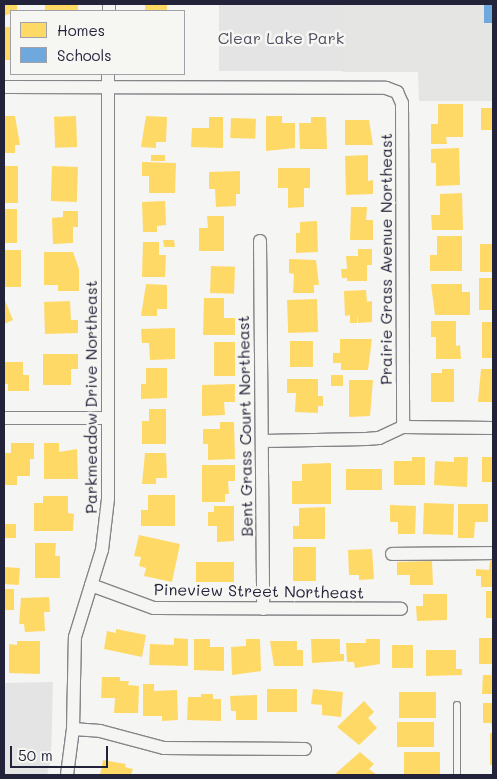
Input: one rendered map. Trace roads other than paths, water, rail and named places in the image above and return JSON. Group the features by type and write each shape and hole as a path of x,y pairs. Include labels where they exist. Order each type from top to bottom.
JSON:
{"street":[{"name":"Parkmeadow Drive Northeast","path":"67,775 73,729 75,636 91,585 106,524 108,418 108,75"},
{"path":"4,87 108,87"},
{"name":"Prairie Grass Avenue Northeast","path":"108,87 386,88 397,92 402,102 403,427"},
{"name":"Bent Grass Court Northeast","path":"260,241 260,416 264,441 263,610"},
{"path":"4,418 108,418"},
{"path":"264,441 379,438 403,427 493,428"},
{"path":"392,554 493,553"},
{"name":"Pineview Street Northeast","path":"91,585 154,608 263,610 401,609"},
{"path":"73,729 100,731 164,748 305,749"}],"lane":[{"path":"457,705 457,775"}],"park label":[{"name":"Clear Lake Park","path":"281,38"}]}
